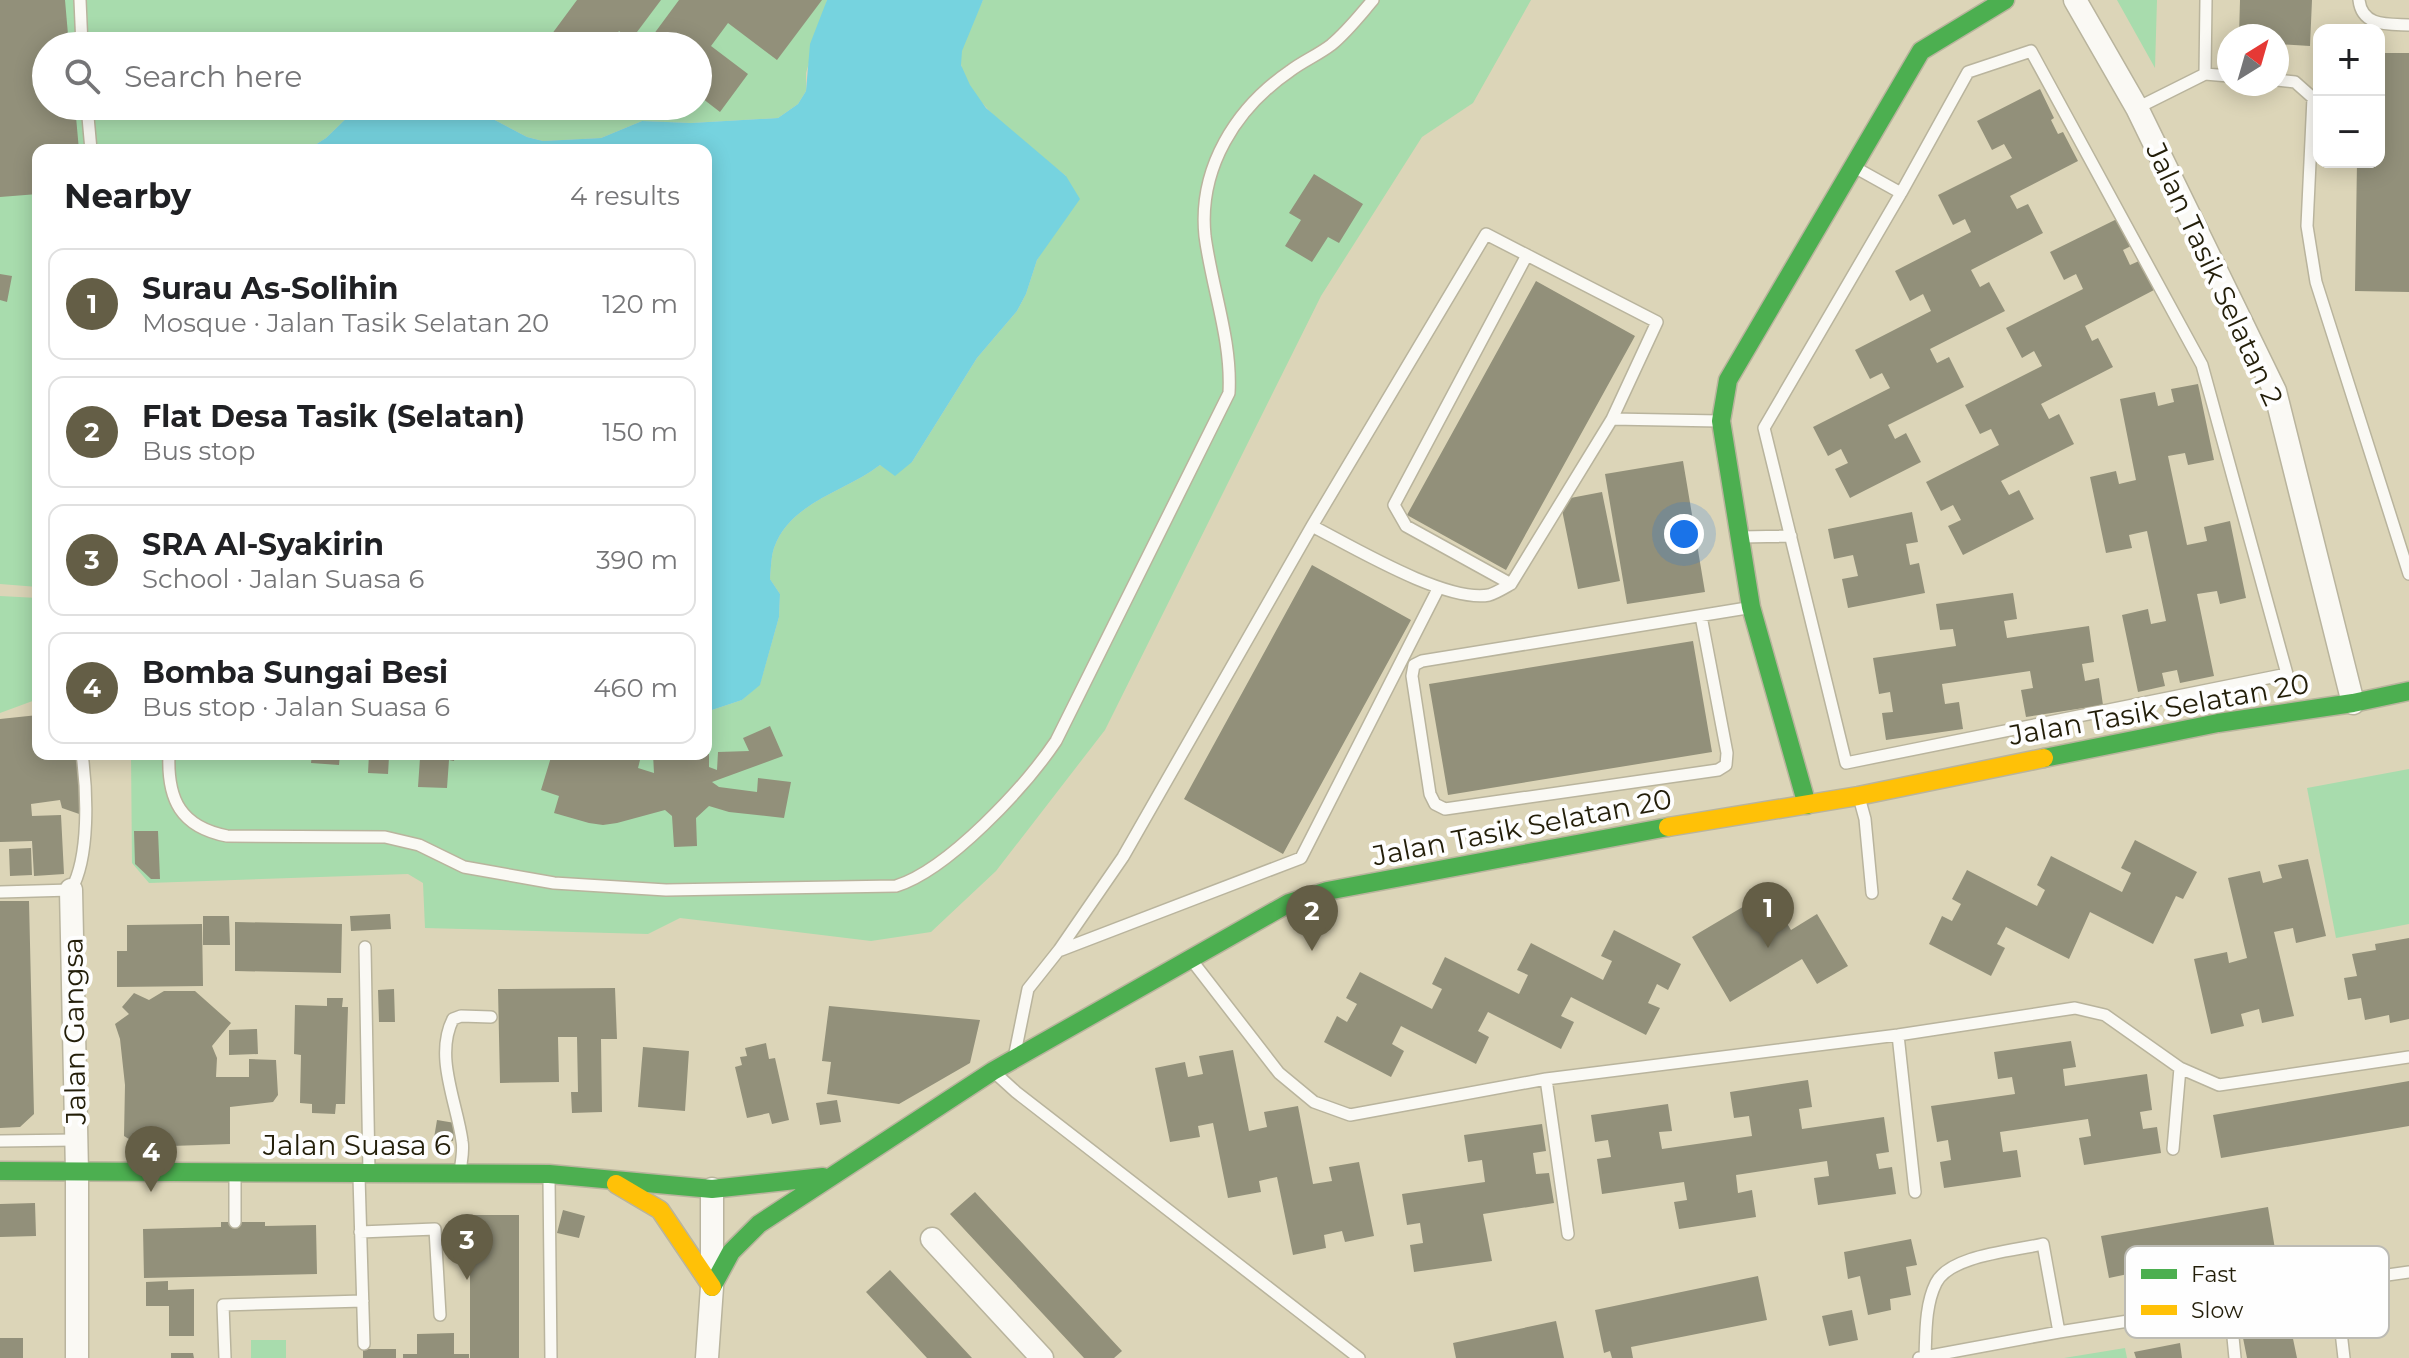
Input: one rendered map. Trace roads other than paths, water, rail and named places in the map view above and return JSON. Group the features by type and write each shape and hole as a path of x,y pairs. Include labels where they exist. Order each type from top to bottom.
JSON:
{"street":[{"path":"1807,805 1751,607 1721,421 1728,380 1921,51 2005,0"},
{"name":"Jalan Tasik Selatan 2","path":"2075,0 2137,108 2275,391 2353,703"},
{"name":"Jalan Tasik Selatan 20","path":"712,1189 832,1176 1013,1059 1289,903 1327,891 1659,829 1858,796 2218,723 2353,703 2409,691"},
{"name":"Jalan Gangsa","path":"71,890 77,1358"},
{"name":"Jalan Suasa 6","path":"0,1171 549,1174 712,1189"},
{"path":"712,1287 720,1264 759,1224 832,1176"},
{"path":"608,1179 660,1210 712,1287"},
{"path":"707,1358 712,1287 712,1189"},
{"path":"932,1239 1042,1358"}],"lane":[{"path":"80,0 81,32"},
{"path":"169,760 172,792 182,812 194,825 227,836 385,837 419,845 464,867 554,883 666,890 896,886 915,880 934,868 1018,790 1056,741 1229,393 1227,348 1205,233 1205,207 1220,148 1254,101 1290,70 1330,46 1373,0"},
{"path":"2205,74 2206,0"},
{"path":"2359,0 2359,6 2368,19 2380,24 2409,25"},
{"path":"2031,51 2202,365 2287,674 1846,763 1791,536 1764,428 1968,72 2031,51"},
{"path":"2137,108 2205,74 2217,75"},
{"path":"2289,81 2295,82 2313,98 2307,226 2316,282 2409,574"},
{"path":"88,120 90,144"},
{"path":"1853,166 1901,193"},
{"path":"1013,1059 1028,989 1123,857 1312,526 1486,234 1657,322 1612,419 1511,584 1490,595 1467,595 1438,589 1312,526"},
{"path":"1511,584 1406,526 1394,505 1527,255"},
{"path":"1612,419 1721,421"},
{"path":"1740,537 1791,536"},
{"path":"1059,950 1301,858 1438,589"},
{"path":"1701,616 1727,753 1726,765 1718,770 1445,809 1435,804 1430,794 1412,676 1414,665 1422,661 1751,607"},
{"path":"0,892 71,890 79,877 87,794 83,760"},
{"path":"1858,796 1865,819 1872,893"},
{"path":"364,1344 360,1232 364,1173 365,947"},
{"path":"1190,958 1279,1073 1314,1102 1350,1115 1546,1079 1898,1035 2075,1008 2105,1015 2180,1068 2219,1085 2409,1057"},
{"path":"460,1173 463,1144 449,1082 445,1041 453,1019 461,1016 491,1017"},
{"path":"1898,1035 1915,1192"},
{"path":"2173,1149 2180,1068"},
{"path":"993,1071 1359,1358"},
{"path":"1546,1079 1568,1234"},
{"path":"0,1141 76,1140"},
{"path":"235,1172 235,1222"},
{"path":"549,1174 551,1358"},
{"path":"360,1232 435,1229 440,1315"},
{"path":"1925,1357 1927,1316 1936,1282 1956,1263 2043,1244 2059,1332"},
{"path":"2389,1275 2409,1272"},
{"path":"225,1358 223,1305 363,1301"},
{"path":"1919,1358 2125,1322"},
{"path":"2233,1338 2235,1358"},
{"path":"2342,1338 2344,1358"}],"water":[{"path":"827,0 983,0 962,51 961,65 970,85 986,108 1066,176 1080,199 1037,260 1017,311 977,358 912,462 895,476 880,465 805,509 782,532 773,552 770,579 780,594 779,617 760,685 742,700 712,710 712,144 316,144 345,120 495,120 527,137 543,141 601,138 642,121 691,123 778,118 798,104 806,91 810,44"}],"place":[{"name":"Surau As-Solihin","path":"1768,948"},
{"name":"Flat Desa Tasik (Selatan)","path":"1312,951"},
{"name":"Bomba Sungai Besi","path":"151,1192"},
{"name":"SRA Al-Syakirin","path":"467,1280"}]}
